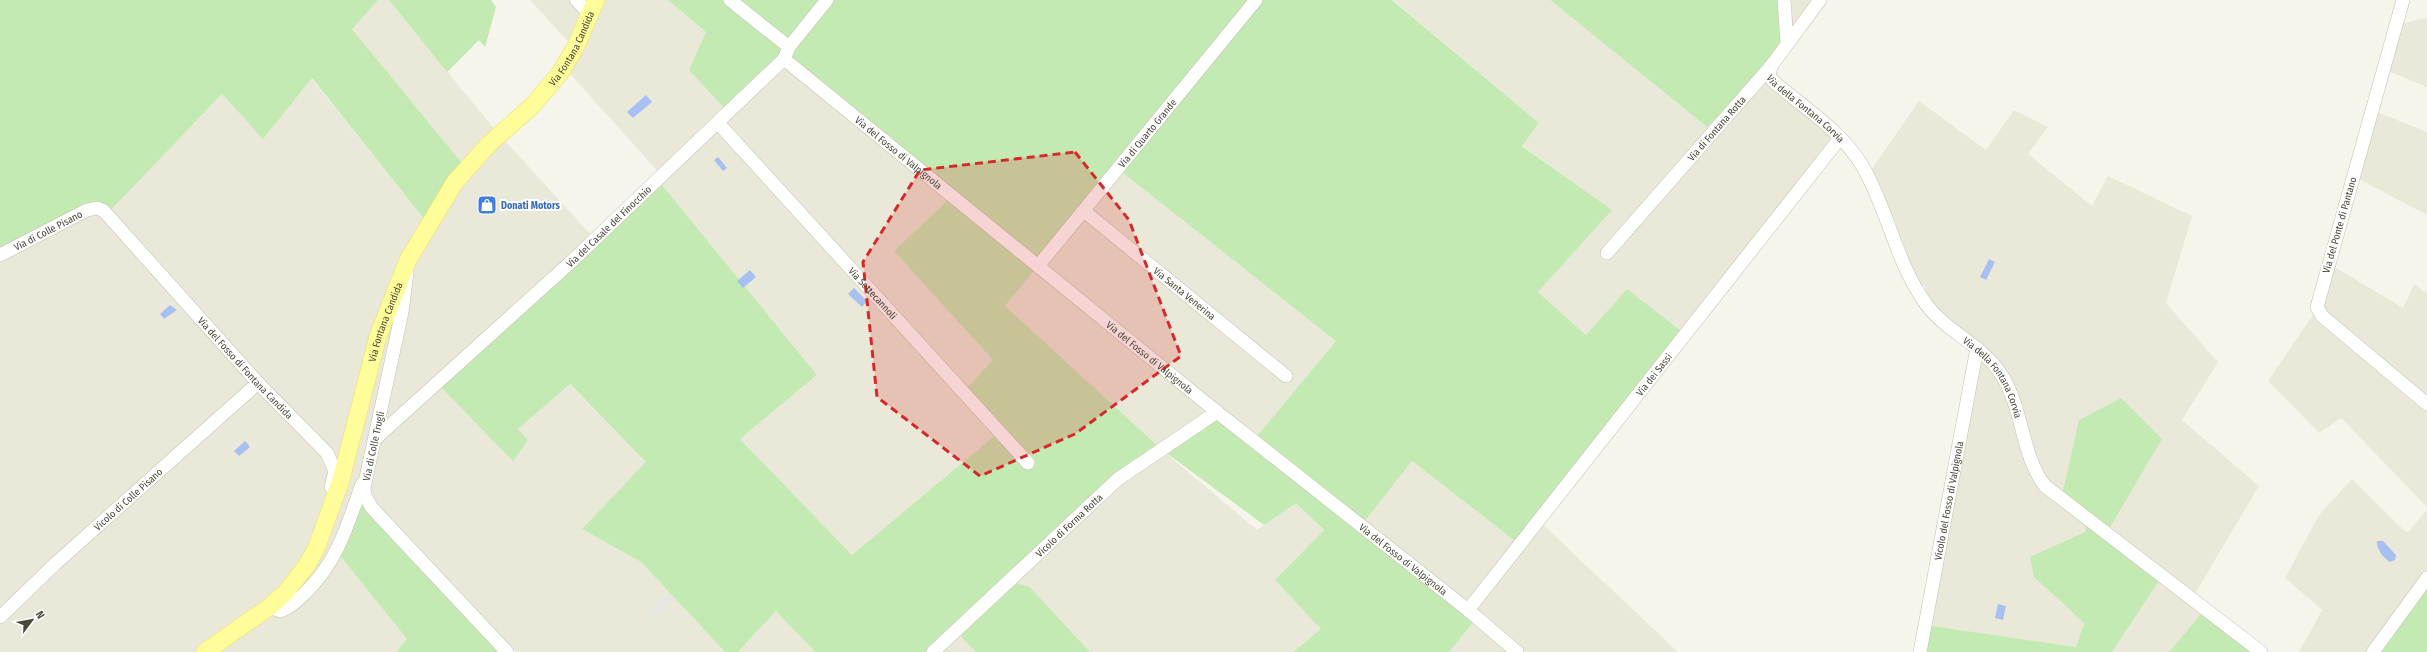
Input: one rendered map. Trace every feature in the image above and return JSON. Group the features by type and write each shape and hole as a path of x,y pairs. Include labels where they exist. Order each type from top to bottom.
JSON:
{"main road":[{"name":"Via Fontana Candida","path":"205,652 269,607 298,578 316,549 341,480 382,324 408,260 455,182 489,144 532,106 560,73 574,48 593,7"}],"street":[{"path":"576,0 593,7"},
{"name":"Via del Fosso di Valpignola","path":"730,0 787,53 1038,266 1217,412 1468,610 1518,652"},
{"name":"Via del Casale del Finocchio","path":"375,439 572,261 718,123 787,53 827,0"},
{"name":"Via di Quarto Grande","path":"1038,266 1256,0"},
{"path":"1784,0 1787,43"},
{"name":"Via di Fontana Rotta","path":"1607,253 1771,66 1820,0"},
{"name":"Via del Ponte di Pantano","path":"2403,0 2317,307 2322,316 2427,404"},
{"name":"Via della Fontana Corvia","path":"1771,66 1769,74 1773,81 1840,138 1865,170 1906,269 1923,300 1940,321 1977,348 1996,367 2008,387 2033,463 2045,486 2261,652"},
{"name":"Via Settecannoli","path":"718,123 1028,463"},
{"name":"Via dei Sassi","path":"1468,610 1840,138"},
{"name":"Via di Colle Pisano","path":"0,255 87,210 97,208"},
{"name":"Via del Fosso di Fontana Candida","path":"97,208 107,214 258,383 327,453 334,466 334,481 315,530 316,549"},
{"name":"Via Santa Venerina","path":"1084,211 1286,376"},
{"name":"Via di Colle Trugli","path":"408,260 402,312 364,493 372,508 507,652"},
{"name":"Vicolo del Fosso di Valpignola","path":"1920,652 1977,348"},
{"name":"Vicolo di Colle Pisano","path":"0,617 55,564 258,383"},
{"name":"Vicolo di Forma Rotta","path":"933,652 1116,481 1217,412"},
{"path":"269,607 280,610 292,605 324,573 344,534 369,465"},
{"path":"2373,652 2427,578"}],"highlighted area":[{"path":"1075,152 1129,220 1181,356 1075,434 980,476 877,397 863,262 920,170"}],"shaded area":[{"path":"378,0 389,0 495,130 595,239 518,429 569,384 647,462 583,529 641,562 725,652 507,652 365,496 337,552 407,639 396,652 0,652 0,255 87,210 107,213 222,94 311,78 428,224 466,168 351,28"},
{"path":"530,0 668,0 706,32 784,59 952,196 894,251 994,360 999,432 852,555 740,439 817,375 658,180 660,174 564,67 574,48"},
{"path":"1393,0 1550,0 1707,127 1771,66 1769,70 1840,138 1685,334 1586,335 1538,292 1611,210 1522,145 1539,123"},
{"path":"1788,0 1815,0 1790,34"},
{"path":"2427,18 2427,87 2383,69 2396,25"},
{"path":"1919,101 1986,150 2014,110 2048,127 2028,154 2092,206 2108,176 2192,216 2166,303 2218,362 2182,420 2259,486 2192,599 2206,608 2169,652 2112,652 2161,576 2087,520 2085,532 2034,577 2084,623 2076,647 1928,626 1982,345 1946,320 1926,293 1925,286 1919,284 1871,170"},
{"path":"2372,110 2427,132 2427,215 2353,176"},
{"path":"1118,169 1337,341 1253,441 1161,449 1257,530 1296,502 1324,531 1275,580 1322,629 1293,652 1090,652 1030,587 1009,581 1005,306"},
{"path":"2328,263 2403,308 2414,284 2427,293 2427,507 2341,418 2319,433 2268,381 2317,309"},
{"path":"1412,461 1519,544 1538,520 1678,652 1449,652 1477,618 1361,526"},
{"path":"2352,479 2407,533 2427,510 2427,578 2373,652 2299,652 2322,610 2285,578 2319,515"},
{"path":"669,592 674,598 652,619 646,613"},
{"path":"776,611 815,652 738,652"},
{"path":"956,631 976,652 933,652"}],"green space":[{"path":"0,0 378,0 352,29 466,168 428,224 312,78 263,139 222,94 107,214 102,210 0,255"},
{"path":"389,0 491,0 496,7 485,47 479,40 447,72"},
{"path":"668,0 1392,0 1539,123 1522,146 1612,210 1538,292 1586,335 1627,289 1685,334 1519,544 1412,461 1361,526 1477,618 1449,652 1293,652 1321,629 1275,580 1324,530 1296,503 1264,525 1161,449 1010,581 1030,587 1090,652 976,652 956,631 933,652 815,652 776,611 738,652 725,652 641,562 582,529 646,462 570,384 518,429 528,440 513,461 437,383 658,180 817,375 740,439 852,555 999,432 963,392 993,360 894,251 952,196 785,59 729,113 689,70 706,32","holes":["1118,169 1336,341 1253,441 1217,412 1161,449 1005,306"]},
{"path":"1550,0 1784,0 1787,43 1771,66 1707,127"},
{"path":"2121,398 2162,439 2106,534 2162,576 2112,652 1920,652 1925,625 2076,647 2084,623 2034,577 2030,557 2085,532 2087,520 2061,500 2079,420"},
{"path":"366,499 507,652 396,652 407,639 337,552"},
{"path":"2427,578 2427,652 2373,652"},
{"path":"2206,608 2262,652 2169,652"}],"water":[{"path":"646,95 652,102 633,118 627,112"},
{"path":"718,157 727,168 723,171 714,160"},
{"path":"1989,259 1995,262 1986,280 1980,277"},
{"path":"750,270 756,277 743,288 737,281"},
{"path":"854,288 867,301 862,307 848,294"},
{"path":"170,305 177,310 164,319 160,314"},
{"path":"245,441 250,447 239,456 234,451"},
{"path":"2377,541 2383,541 2396,555 2395,560 2390,562 2380,553"},
{"path":"1998,604 2006,606 2003,620 1995,618"}],"place":[{"name":"Donati Motors","path":"487,205"}]}
